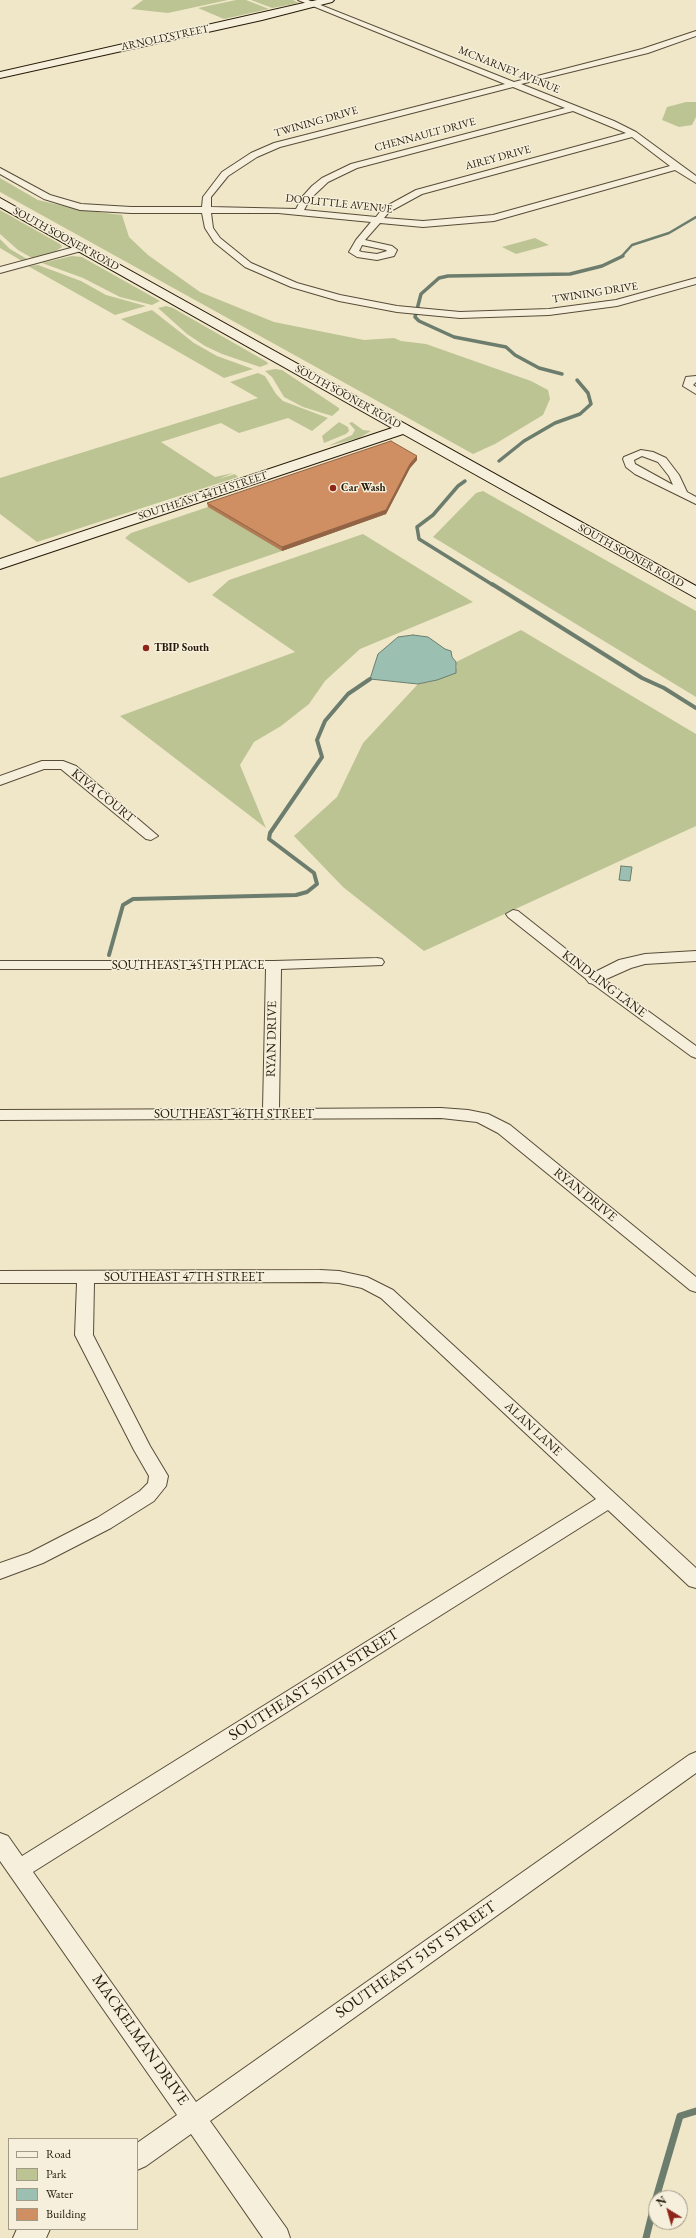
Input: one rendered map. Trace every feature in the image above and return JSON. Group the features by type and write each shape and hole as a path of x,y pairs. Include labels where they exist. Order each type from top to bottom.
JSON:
{"main road":[{"name":"ARNOLD STREET","path":"0,75 329,0"},
{"name":"SOUTH SOONER ROAD","path":"0,202 696,593"},
{"name":"SOUTHEAST 44TH STREET","path":"0,564 405,429"}],"street":[{"name":"MCNARNEY AVENUE","path":"302,0 514,84 633,134 676,168 696,180"},
{"name":"TWINING DRIVE","path":"696,33 646,51 314,134 266,150 225,174 207,197 206,209 209,228 217,240 248,266 294,285 339,298 411,310 460,315 518,314 576,309 646,297 696,281"},
{"name":"CHENNAULT DRIVE","path":"299,212 306,198 315,188 325,180 354,166 573,108"},
{"name":"AIREY DRIVE","path":"359,242 377,220 392,205 428,189 633,134"},
{"name":"DOOLITTLE AVENUE","path":"0,171 47,197 80,206 131,210 206,209 299,212 423,224 479,220 676,168"},
{"path":"0,270 82,248"},
{"path":"696,379 690,379 688,386 696,391"},
{"path":"683,495 674,475 662,460 649,454 641,453 628,459 630,465 639,472 696,502"},
{"name":"KIVA COURT","path":"0,781 36,767 52,764 63,765 71,769 151,836"},
{"name":"KINDLING LANE","path":"513,914 595,979 696,1053"},
{"path":"595,979 625,964 645,959 696,956"},
{"name":"SOUTHEAST 45TH PLACE","path":"0,965 274,965 377,962"},
{"name":"RYAN DRIVE","path":"270,1114 274,965"},
{"name":"SOUTHEAST 46TH STREET","path":"0,1115 468,1115"},
{"name":"RYAN DRIVE","path":"468,1115 482,1118 504,1129 696,1286"},
{"name":"SOUTHEAST 47TH STREET","path":"0,1277 326,1276 354,1279 367,1283"},
{"path":"0,1570 36,1558 104,1523 147,1496 157,1486 159,1476 143,1450 84,1335 83,1318 86,1277"},
{"name":"ALAN LANE","path":"367,1283 387,1294 696,1580"},
{"name":"SOUTHEAST 50TH STREET","path":"19,1869 610,1500"},
{"name":"SOUTHEAST 51ST STREET","path":"138,2157 696,1761"},
{"name":"MACKELMAN DRIVE","path":"0,1843 278,2238"},
{"path":"25,2238 37,2230"}],"green space":[{"path":"143,0 228,0 168,13 131,9"},
{"path":"236,0 246,0 269,9 224,19 198,8"},
{"path":"251,0 293,0 299,3 272,8"},
{"path":"686,102 696,102 696,117 692,125 679,127 662,120 667,107"},
{"path":"0,178 38,200 81,210 122,215 129,237 148,255 200,292 274,322 364,340 394,338 401,341 426,344 531,381 548,390 550,399 543,415 495,444 473,454 0,192"},
{"path":"0,210 60,244 62,247 56,251 32,258 18,250 0,234"},
{"path":"535,238 549,245 516,254 502,247"},
{"path":"0,239 10,249 27,259 22,261 0,248"},
{"path":"72,256 82,257 160,301 152,305 120,297 83,278 42,263"},
{"path":"38,265 81,281 106,295 146,306 115,315 28,266"},
{"path":"166,306 173,308 267,362 268,364 260,367 222,354 205,346 187,334 158,308"},
{"path":"152,310 194,343 217,356 253,369 224,378 121,319"},
{"path":"275,369 282,370 339,408 339,410 332,416 303,407 284,397 272,377 265,371"},
{"path":"258,373 265,376 276,394 283,401 328,418 312,431 288,418 239,433 221,423 161,442 215,477 233,473 219,479 235,474 238,477 37,542 0,514 0,478 258,398 230,382"},
{"path":"339,422 348,427 349,431 346,434 324,443 322,436"},
{"path":"352,422 363,430 371,431 359,438 328,446 352,435 355,430 349,423"},
{"name":"Car Wash","path":"391,445 417,460 410,468 386,514 282,551 189,583 125,538 131,533"},
{"path":"483,491 696,611 696,697 433,537 476,493"},
{"path":"363,534 473,602 360,649 325,681 309,704 281,726 254,742 240,765 266,828 120,716 295,652 212,595 229,580"},
{"path":"521,630 696,734 696,826 424,951 343,887 294,836 337,797 363,743 418,684 430,682 457,668 456,662"}],"water":[{"path":"413,635 428,637 445,649 451,651 452,657 456,662 456,673 437,680 418,684 370,679 378,654 398,637"},
{"path":"621,866 632,867 630,881 619,880"}],"building":[{"name":"Car Wash","path":"391,441 417,456 410,464 386,510 282,547 207,503"}],"waterway":[{"path":"621,257 632,245 669,233 696,217"},
{"path":"562,374 539,368 515,355 506,347 454,337 419,321 415,317 421,294 439,278 448,276 570,274 602,266 621,257"},
{"path":"499,461 524,441 555,423 580,414 591,404 588,393 577,380"},
{"path":"465,481 458,486 433,515 417,527 419,539 493,585"},
{"path":"492,584 642,678 664,688 696,708"},
{"path":"109,955 123,905 133,899 296,895 307,892 317,884 314,873 269,839 270,833 322,757 317,740 325,721 348,694 370,679"},
{"path":"646,2238 680,2116 696,2111"}],"place":[{"name":"Car Wash","path":"333,488"},
{"name":"TBIP South","path":"146,648"}]}
